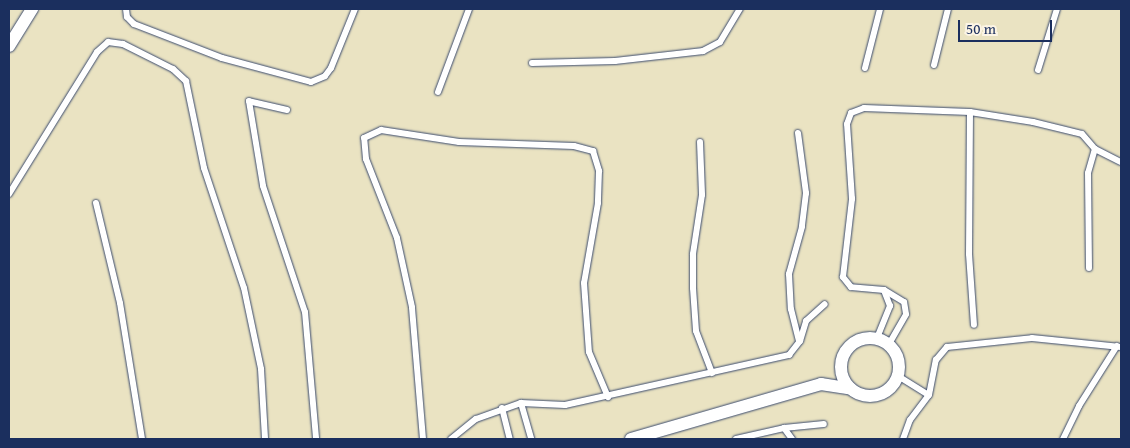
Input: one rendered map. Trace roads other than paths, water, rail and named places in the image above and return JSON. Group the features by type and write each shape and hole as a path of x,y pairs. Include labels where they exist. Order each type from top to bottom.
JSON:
{"street":[{"path":"9,46 32,9"},
{"path":"631,439 821,384 851,390 864,396 878,395 890,388 898,376 898,359 883,341 861,338 851,344 841,362 821,384"},
{"path":"841,362 842,377 851,390"}],"lane":[{"path":"126,9 134,24 222,58 311,82 325,76 331,68 355,9"},
{"path":"438,92 469,9"},
{"path":"532,63 615,61 704,51 720,42 740,9"},
{"path":"865,68 880,9"},
{"path":"934,65 948,9"},
{"path":"1038,70 1058,9"},
{"path":"9,194 98,52 108,42 123,44 173,69 186,82 204,168 244,288 260,368 265,439"},
{"path":"287,110 249,101 263,186 304,312 316,439"},
{"path":"883,341 903,319 906,308 901,298 884,290 851,287 843,277 852,199 848,118 856,109 970,112 1033,122 1082,134 1095,148 1121,162"},
{"path":"970,112 969,254 974,325"},
{"path":"423,439 412,307 397,238 366,159 364,138 381,130 459,142 574,146 594,151 599,171 598,203 584,283 589,352 608,397"},
{"path":"798,132 806,193 802,227 789,274 791,309 800,341"},
{"path":"700,142 702,195 693,254 693,288 696,331 712,373"},
{"path":"1090,268 1088,173 1095,148"},
{"path":"96,203 120,303 142,439"},
{"path":"883,341 890,306 884,290"},
{"path":"451,439 476,419 502,408 521,403 565,405 608,397 789,355 800,341 806,321 825,304"},
{"path":"904,439 910,420 929,395 936,360 947,347 1032,338 1119,346 1079,406 1063,439"},
{"path":"898,376 929,395"},
{"path":"521,403 531,439"},
{"path":"502,408 510,439"},
{"path":"736,439 784,428 824,424"},
{"path":"784,428 792,439"}]}
